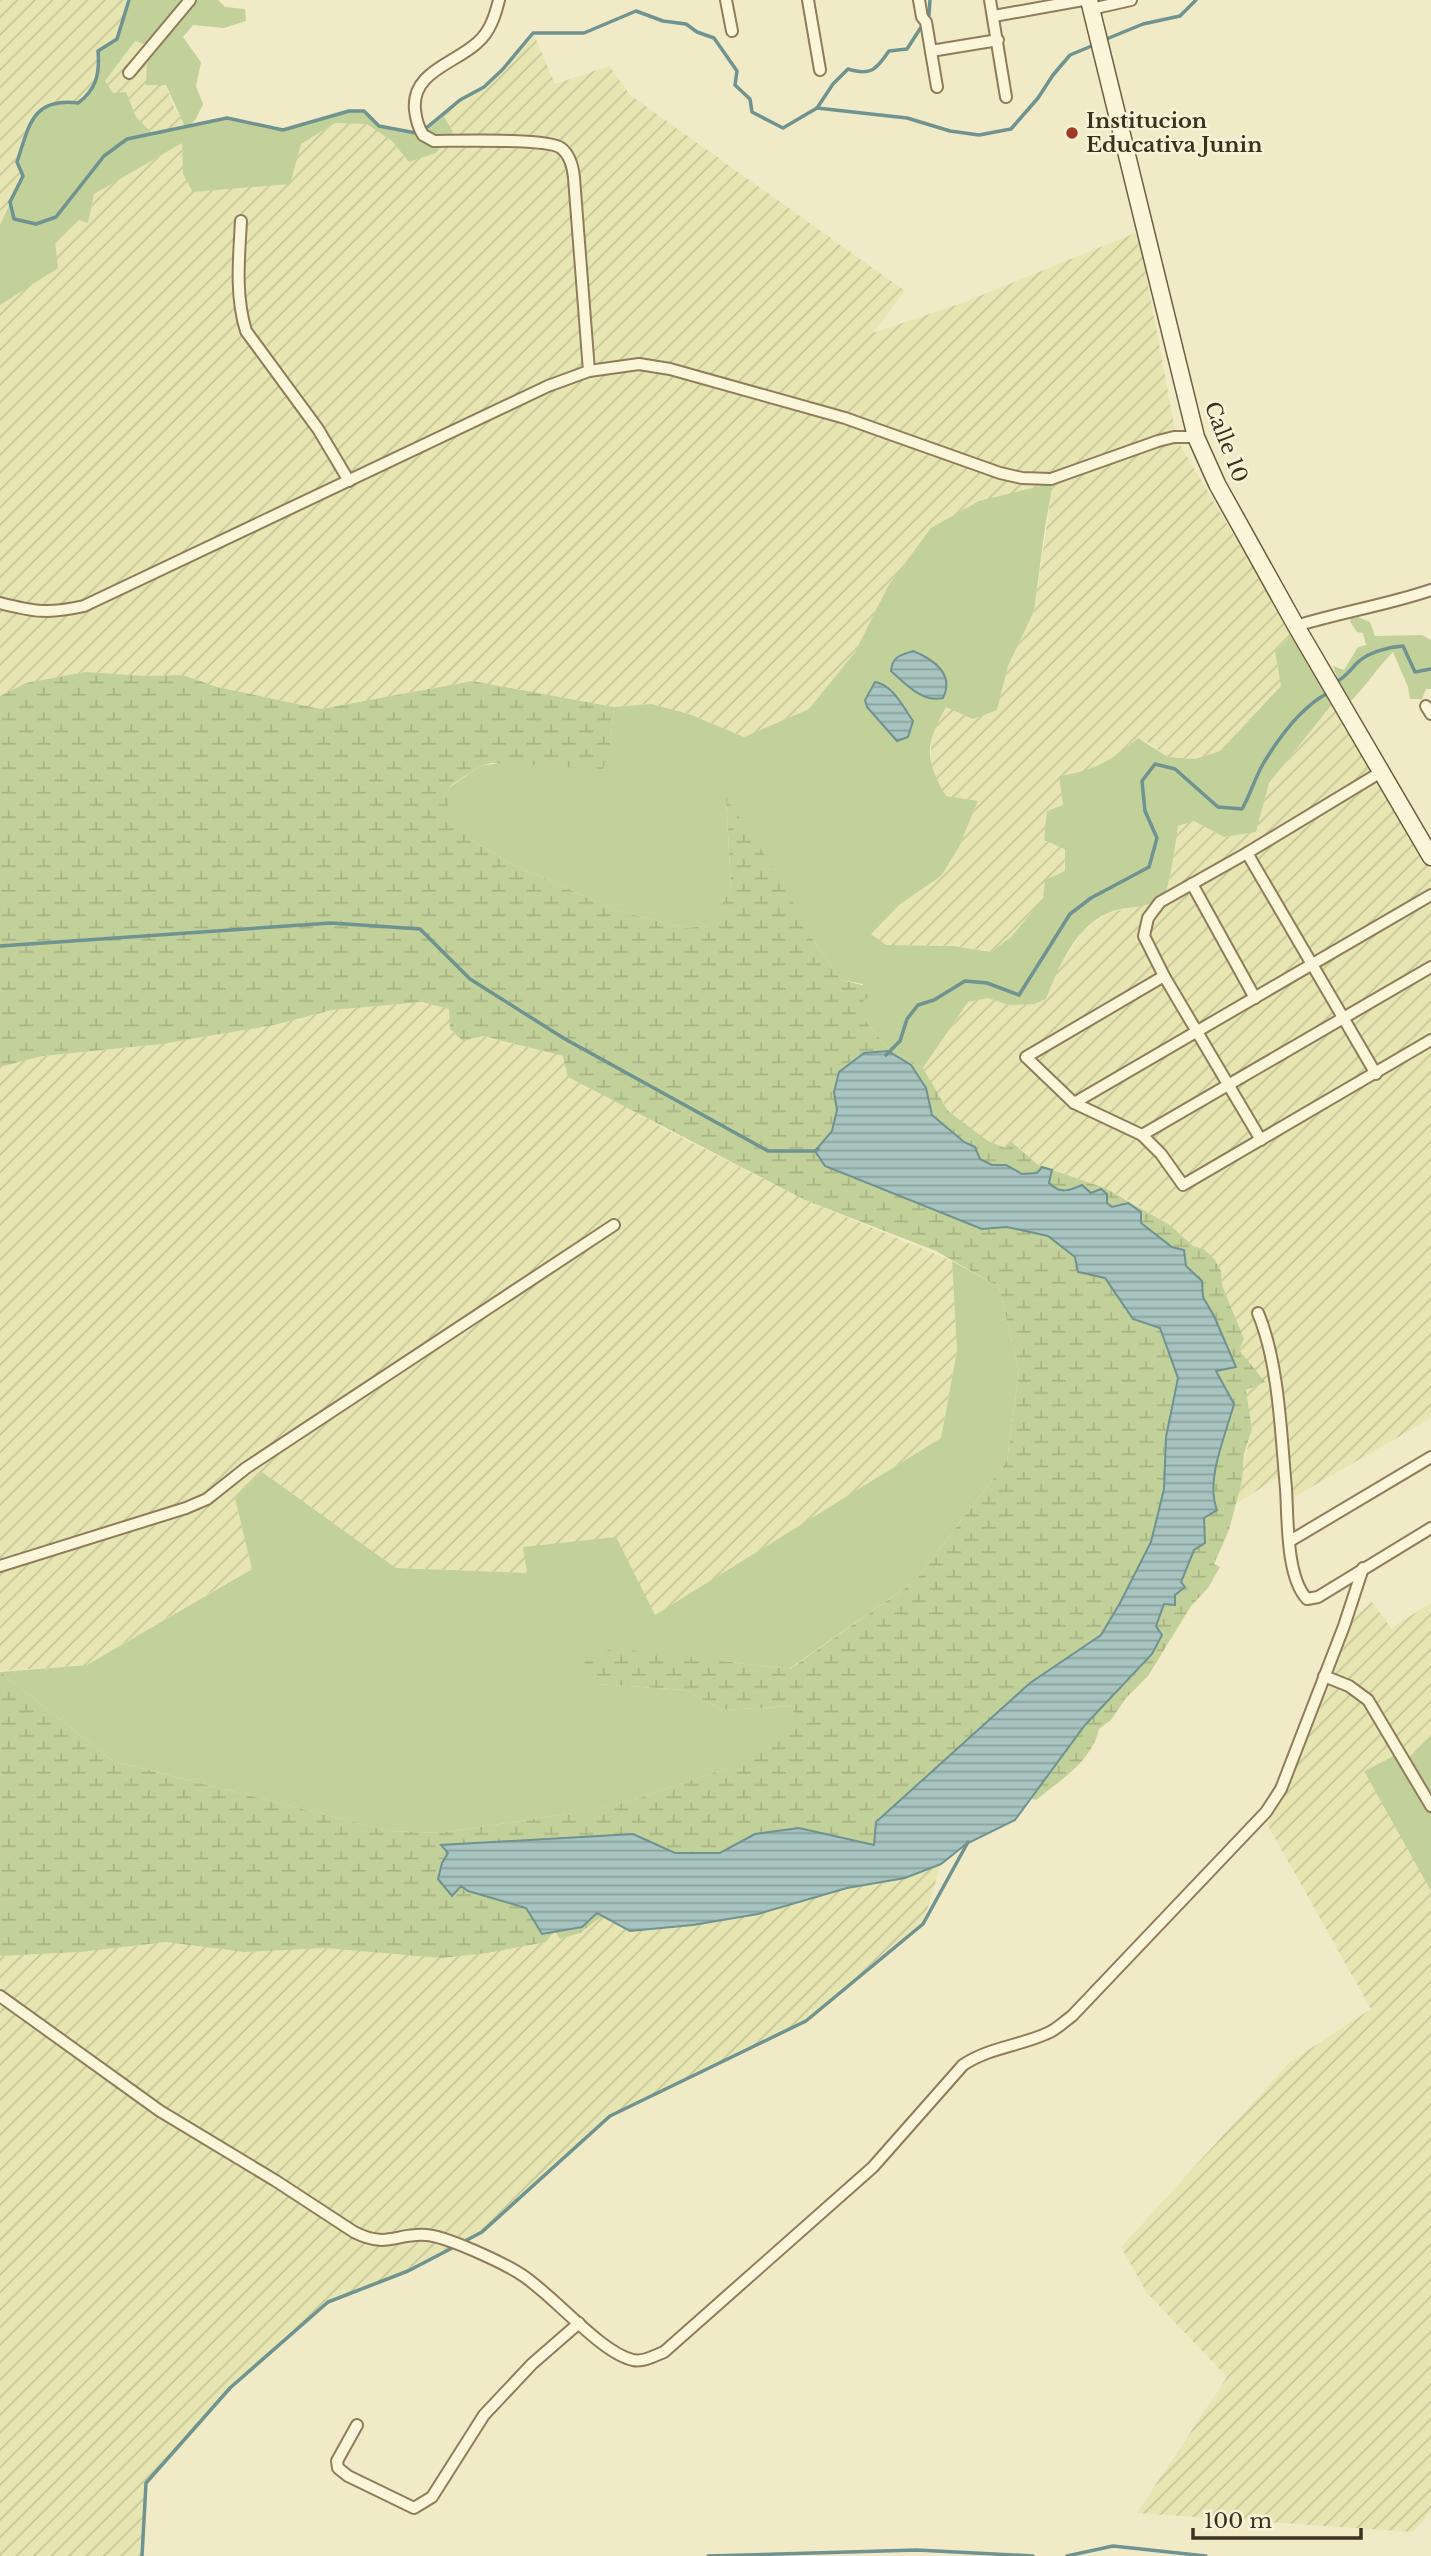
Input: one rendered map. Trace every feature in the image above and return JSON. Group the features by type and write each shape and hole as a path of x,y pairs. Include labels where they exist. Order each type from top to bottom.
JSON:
{"main road":[{"name":"Calle 10","path":"1088,3 1196,437 1217,485 1431,857"}],"street":[{"path":"129,73 190,0"},
{"path":"499,0 492,23 478,42 423,80 416,95 416,118 423,135 434,141 529,141 552,144 564,152 573,167 589,371"},
{"path":"726,0 732,31"},
{"path":"808,0 820,70"},
{"path":"919,0 937,87"},
{"path":"990,0 1006,97"},
{"path":"994,16 1131,0"},
{"path":"931,51 998,40"},
{"path":"241,221 239,273 246,331 318,429 349,481"},
{"path":"0,603 35,612 56,612 85,606 548,386 589,371 639,364 670,369 845,418 1000,473 1022,478 1051,479 1158,441 1174,437 1196,437"},
{"path":"1296,626 1431,590"},
{"path":"1261,1140 1164,976 1144,936 1148,918 1160,902 1381,772"},
{"path":"1247,853 1376,1074"},
{"path":"1192,884 1255,998"},
{"path":"1074,1104 1431,895"},
{"path":"1142,1135 1431,967"},
{"path":"1164,976 1026,1057 1074,1104 1142,1135 1161,1154 1183,1185 1431,1040"},
{"path":"0,1566 207,1499 246,1468 614,1225"},
{"path":"1258,1313 1271,1358 1280,1423 1292,1562 1301,1592 1307,1599 1318,1597 1431,1528"},
{"path":"1290,1541 1431,1457"},
{"path":"0,1996 160,2111 354,2232 383,2241 423,2235 442,2237 519,2273 537,2285 606,2345 634,2360 648,2359 664,2351 873,2167 963,2065 994,2049 1053,2031 1072,2015 1266,1812 1281,1789 1363,1568"},
{"path":"1324,1676 1349,1686 1368,1700 1431,1806"},
{"path":"357,2424 337,2461 338,2469 414,2508 424,2504 432,2497 484,2415 531,2364 579,2323"}],"green space":[{"path":"0,0 129,0 117,39 98,51 100,70 90,94 78,103 59,101 0,225"},
{"path":"129,0 218,0 225,7 245,9 246,21 224,28 193,25 183,37 201,62 196,86 203,104 196,119 188,127 227,118 283,130 349,111 364,111 379,126 416,133 425,129 442,113 453,132 436,153 409,162 392,141 367,124 335,123 301,144 290,184 193,192 183,174 182,143 94,194 88,223 79,220 55,242 58,268 0,305 0,225 23,176 17,162 29,126 42,110 51,105 63,102 78,103 84,98 96,81 98,51 117,39","holes":["135,41 151,47 146,85 166,85 185,127 152,133 136,117 126,92 113,93 105,81"]},
{"path":"533,33 555,84 609,66 630,95 905,291 873,333 962,303 1138,232 1177,440 1293,634 1275,651 1281,686 1220,751 1195,759 1168,757 1138,738 1118,757 1084,773 1059,776 1063,805 1065,872 1011,937 991,952 953,946 886,945 870,934 899,905 941,876 959,847 978,802 946,796 931,769 931,734 946,707 997,710 1008,666 1034,611 1053,483 888,586 855,652 810,709 744,737 689,714 651,704 614,707 472,681 321,709 217,687 183,675 144,676 85,672 26,683 0,696 0,305 55,242 79,220 88,222 94,194 182,142 183,174 301,144 335,123 367,124 392,141 409,162 453,132 442,113 484,87"},
{"path":"134,41 151,47 174,107 186,127 152,133 136,117 126,92 113,93 105,81"},
{"path":"1053,483 1034,611 1008,666 997,710 973,719 946,707 931,742 931,761 946,796 978,801 959,847 941,876 899,905 871,934 886,945 953,946 991,952 1011,937 1043,899 1045,880 1065,871 1065,849 1044,840 1047,811 1063,805 1059,776 1102,764 1138,738 1168,757 1195,759 1220,751 1281,686 1275,651 1293,634 1333,703 1269,783 1256,832 1224,837 1194,821 1178,826 1171,873 1164,895 1159,900 1108,913 1086,928 1069,950 1046,999 1034,1004 1009,1005 988,998 968,1002 923,1068 887,1047 863,1018 863,984 841,980 813,940 726,798 731,888 711,926 685,928 615,910 508,862 471,840 447,806 450,787 480,766 610,746 614,707 651,704 689,714 744,737 809,709 855,652 888,586 931,528 979,501"},
{"path":"1353,615 1370,622 1375,636 1422,635 1431,640 1431,689 1426,689 1422,699 1410,699 1408,687 1393,652 1347,705 1333,666 1344,670 1358,647 1366,645 1363,633 1357,632 1350,621"},
{"path":"85,672 144,676 183,675 217,687 321,709 472,681 614,707 610,746 603,769 492,763 480,766 450,786 448,806 471,840 508,862 615,910 685,928 710,926 731,888 726,797 782,881 813,940 841,980 870,987 873,994 864,1000 863,1018 887,1047 923,1068 948,1111 988,1141 1006,1148 1011,1141 1038,1165 1105,1188 1170,1225 1193,1246 1204,1249 1215,1260 1244,1339 1239,1350 1265,1382 1246,1390 1252,1429 1244,1454 1242,1481 1229,1530 1214,1564 1220,1567 1208,1588 1191,1606 1148,1676 1126,1698 1111,1720 1099,1729 1089,1751 1074,1769 1036,1800 1014,1793 912,1849 622,1921 602,1916 580,1933 560,1939 554,1929 546,1942 487,1953 442,1958 325,1948 244,1952 166,1942 81,1952 0,1956 0,1672 113,1761 389,1831 440,1833 593,1810 631,1801 722,1770 789,1733 795,1706 722,1710 685,1690 599,1684 583,1663 613,1648 790,1669 915,1581 1007,1461 1019,1371 999,1287 936,1251 805,1200 568,1077 563,1056 483,1036 463,1041 450,1029 449,1009 422,1002 332,1010 274,1025 162,1044 43,1056 0,1067 0,696 26,683"},
{"path":"1333,703 1431,870 1431,1418 1291,1499 1288,1471 1234,1505 1252,1429 1246,1390 1264,1382 1239,1350 1234,1313 1222,1285 1221,1271 1204,1249 1193,1246 1170,1225 1132,1202 1105,1188 1038,1165 1012,1141 1006,1148 971,1130 948,1111 923,1068 968,1002 988,998 1009,1005 1046,999 1060,965 1083,931 1108,913 1155,902 1165,894 1178,826 1194,821 1224,837 1256,832 1269,783"},
{"path":"423,1002 450,1009 482,1036 563,1056 634,1110 663,1128 805,1200 952,1261 957,1351 941,1438 654,1616 524,1547 527,1573 396,1568 262,1472 235,1498 252,1568 87,1665 0,1671 0,1067 43,1056 162,1044 274,1025 332,1010"},
{"path":"952,1261 999,1287 1019,1371 1007,1461 915,1581 789,1669 722,1661 599,1684 685,1690 722,1710 795,1706 790,1733 722,1770 631,1801 594,1810 440,1833 389,1831 113,1761 0,1672 87,1665 252,1569 235,1498 262,1472 396,1568 527,1573 523,1547 616,1537 655,1615 941,1438 957,1351"},
{"path":"1372,1602 1391,1628 1431,1603 1431,2511 1413,2532 1137,2513 1227,2377 1147,2293 1121,2247 1290,2062 1371,2009 1267,1824 1324,1699 1355,1616"},
{"path":"1431,1736 1431,1891 1364,1771 1396,1755 1412,1757"},
{"path":"941,1864 923,1924 806,2021 610,2116 482,2232 408,2271 328,2302 230,2388 146,2483 142,2556 0,2556 0,1956 81,1952 166,1942 244,1952 554,1928 560,1939 580,1933 602,1915 622,1921"}],"water":[{"path":"913,651 940,668 946,682 943,698 921,695 891,671 898,657"},
{"path":"875,682 892,692 913,721 908,737 897,741 867,707 865,700"},
{"path":"888,1051 911,1065 926,1088 932,1115 964,1142 975,1147 980,1159 992,1165 1006,1165 1022,1174 1037,1173 1042,1167 1052,1170 1049,1183 1057,1189 1069,1190 1082,1185 1091,1193 1101,1189 1107,1194 1107,1203 1112,1207 1128,1203 1141,1212 1141,1223 1172,1247 1184,1250 1186,1266 1202,1281 1203,1297 1236,1367 1216,1371 1234,1404 1215,1471 1213,1485 1217,1510 1204,1518 1205,1543 1194,1550 1181,1582 1185,1587 1175,1595 1175,1605 1164,1604 1156,1626 1162,1635 1152,1654 1085,1725 1015,1820 966,1844 941,1864 905,1878 847,1888 758,1914 693,1925 630,1931 597,1913 582,1927 542,1934 526,1908 468,1891 461,1886 452,1896 438,1879 448,1853 441,1845 633,1834 675,1853 720,1853 755,1834 799,1828 874,1845 876,1822 1030,1683 1101,1635 1120,1603 1151,1542 1164,1489 1166,1437 1178,1378 1160,1328 1133,1319 1105,1278 1078,1272 1075,1257 1048,1236 1007,1227 982,1229 825,1166 815,1151 832,1131 837,1110 834,1092 839,1072 864,1053"}],"waterway":[{"path":"129,0 117,39 98,51 97,74 89,93 78,103 63,102 51,105 42,110 29,126 17,162 23,176 10,202 14,219 36,224 56,217 104,156 127,139 227,118 283,130 349,111 364,111 379,126 416,133"},
{"path":"817,108 833,84 848,69 862,72 872,70 889,51 907,49 929,15 930,0"},
{"path":"1104,40 1143,24 1180,16 1196,0"},
{"path":"425,129 460,100 484,87 533,33 584,33 636,11 663,21 686,24 697,32 714,38 737,71 735,85 750,99 752,112 783,128 817,108 907,118 950,131 979,135 1011,129 1070,55 1094,45"},
{"path":"1336,682 1368,655 1403,646 1415,672 1431,669"},
{"path":"886,1055 900,1041 907,1019 918,1005 934,1000 965,981 987,983 1019,995 1070,914 1091,898 1149,867 1157,838 1145,811 1142,781 1155,764 1175,769 1218,807 1242,809 1260,769 1276,744 1299,716 1326,694"},
{"path":"0,946 331,923 420,929 470,979 565,1039 768,1151 818,1149"},
{"path":"463,2242 482,2232 610,2116 806,2021 923,1924 968,1842"},
{"path":"142,2556 146,2483 230,2388 328,2302 408,2271 456,2246"},
{"path":"1067,2556 1113,2546 1206,2556"},
{"path":"708,2556 917,2550 1033,2556"}],"place":[{"name":"Institucion Educativa Junin","path":"1072,133"}]}
